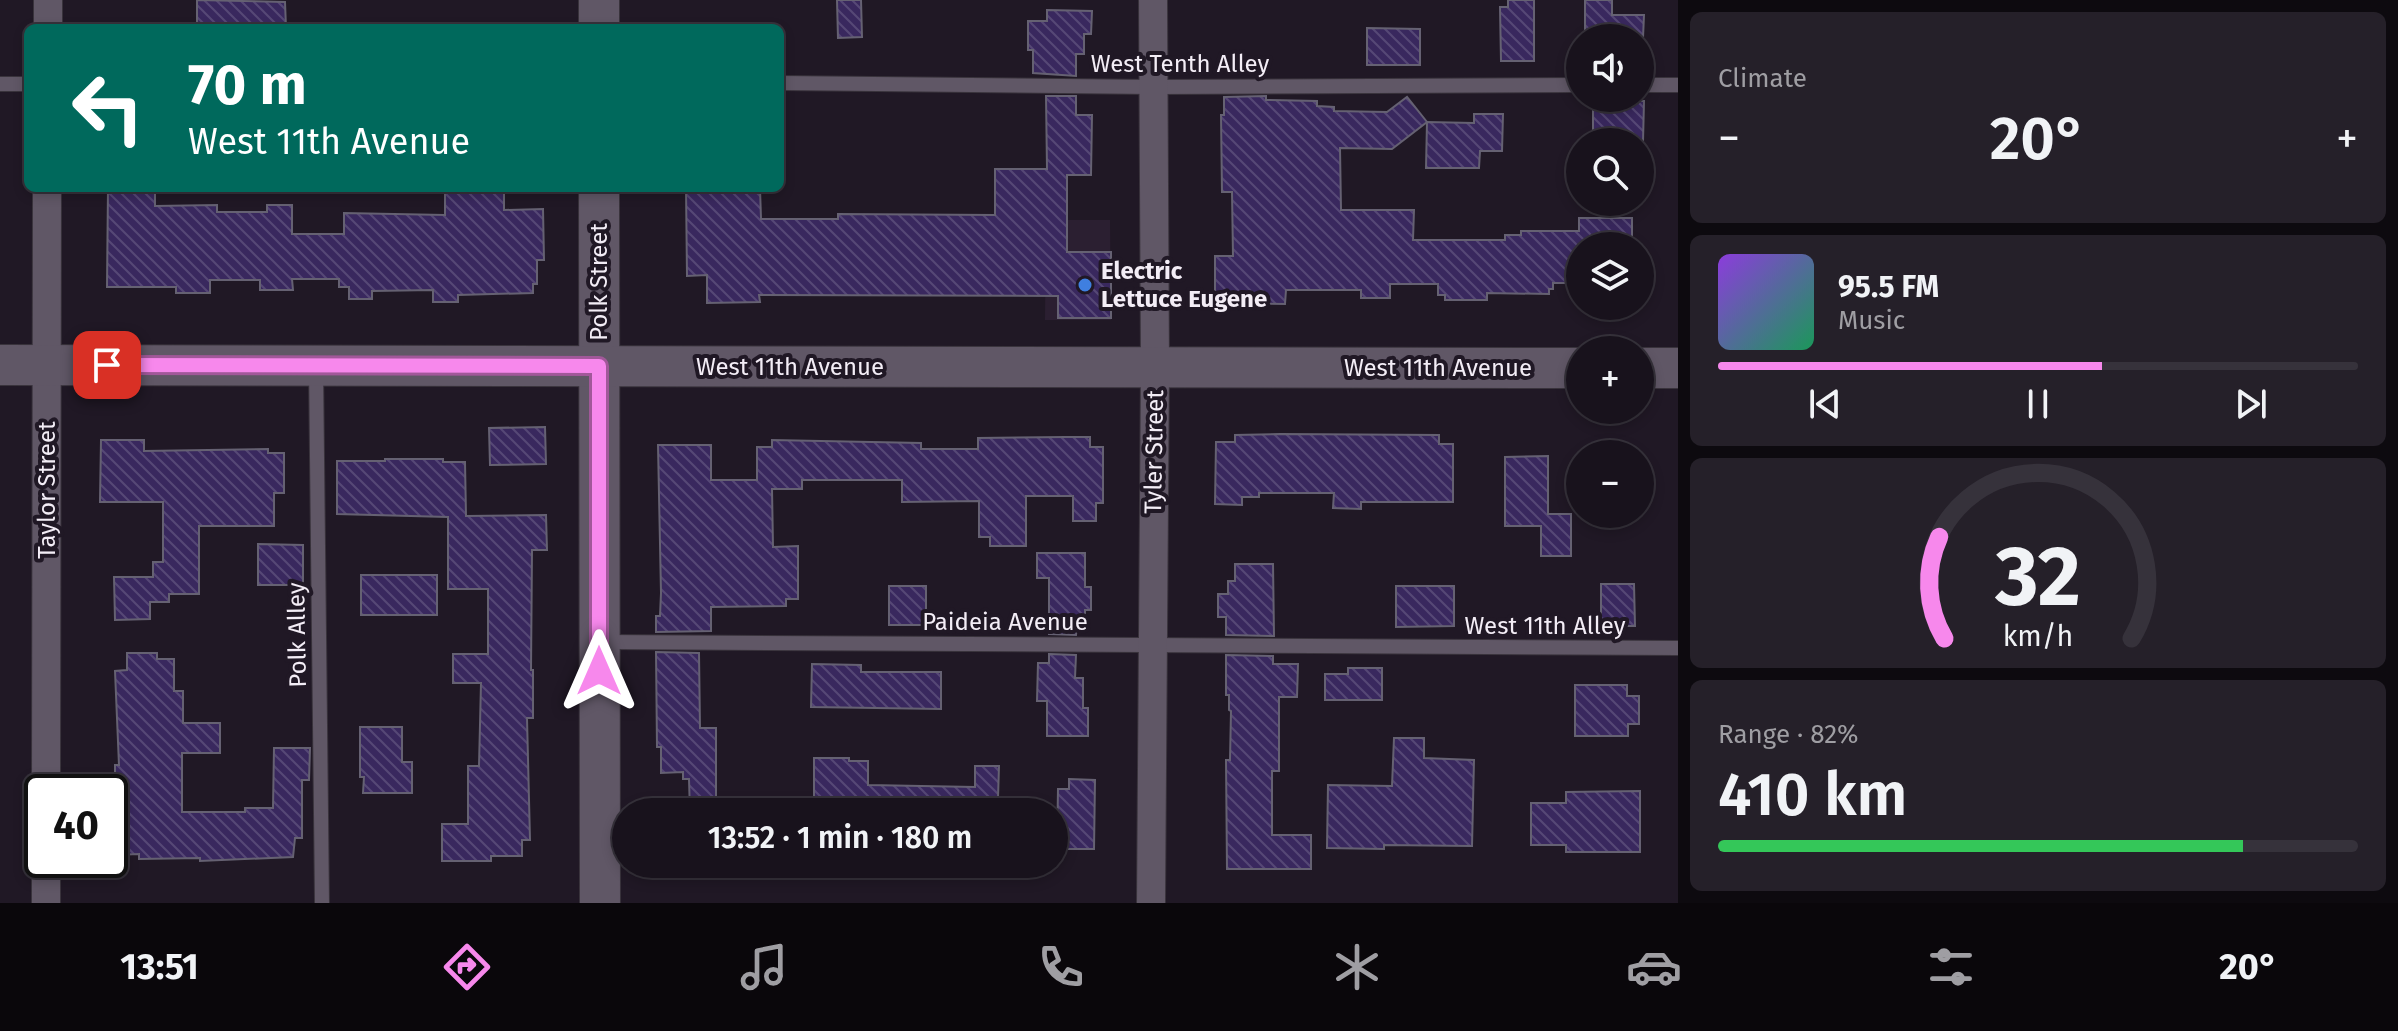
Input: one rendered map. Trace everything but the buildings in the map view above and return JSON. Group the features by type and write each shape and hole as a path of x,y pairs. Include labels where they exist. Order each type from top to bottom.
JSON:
{"main road":[{"path":"599,0 599,24"},
{"name":"Polk Street","path":"599,192 600,903"},
{"name":"West 11th Avenue","path":"0,365 1566,368"},
{"path":"1654,368 1678,368"}],"street":[{"path":"48,0 48,24"},
{"name":"Tyler Street","path":"1151,903 1155,367 1153,0"},
{"name":"Taylor Street","path":"46,774 47,192"},
{"path":"46,878 46,903"}],"lane":[{"name":"West Tenth Alley","path":"784,83 1153,87 1566,85"},
{"path":"0,84 24,84"},
{"path":"1654,85 1678,85"},
{"name":"Polk Alley","path":"316,366 322,903"},
{"name":"Paideia Avenue","path":"599,642 1411,648"},
{"name":"West 11th Alley","path":"1411,648 1678,648"}],"shaded area":[{"path":"1046,220 1110,220 1111,320 1045,320"}],"place":[{"name":"Electric Lettuce Eugene","path":"1085,285"}],"route":[{"path":"107,365 599,366 599,671"}]}
